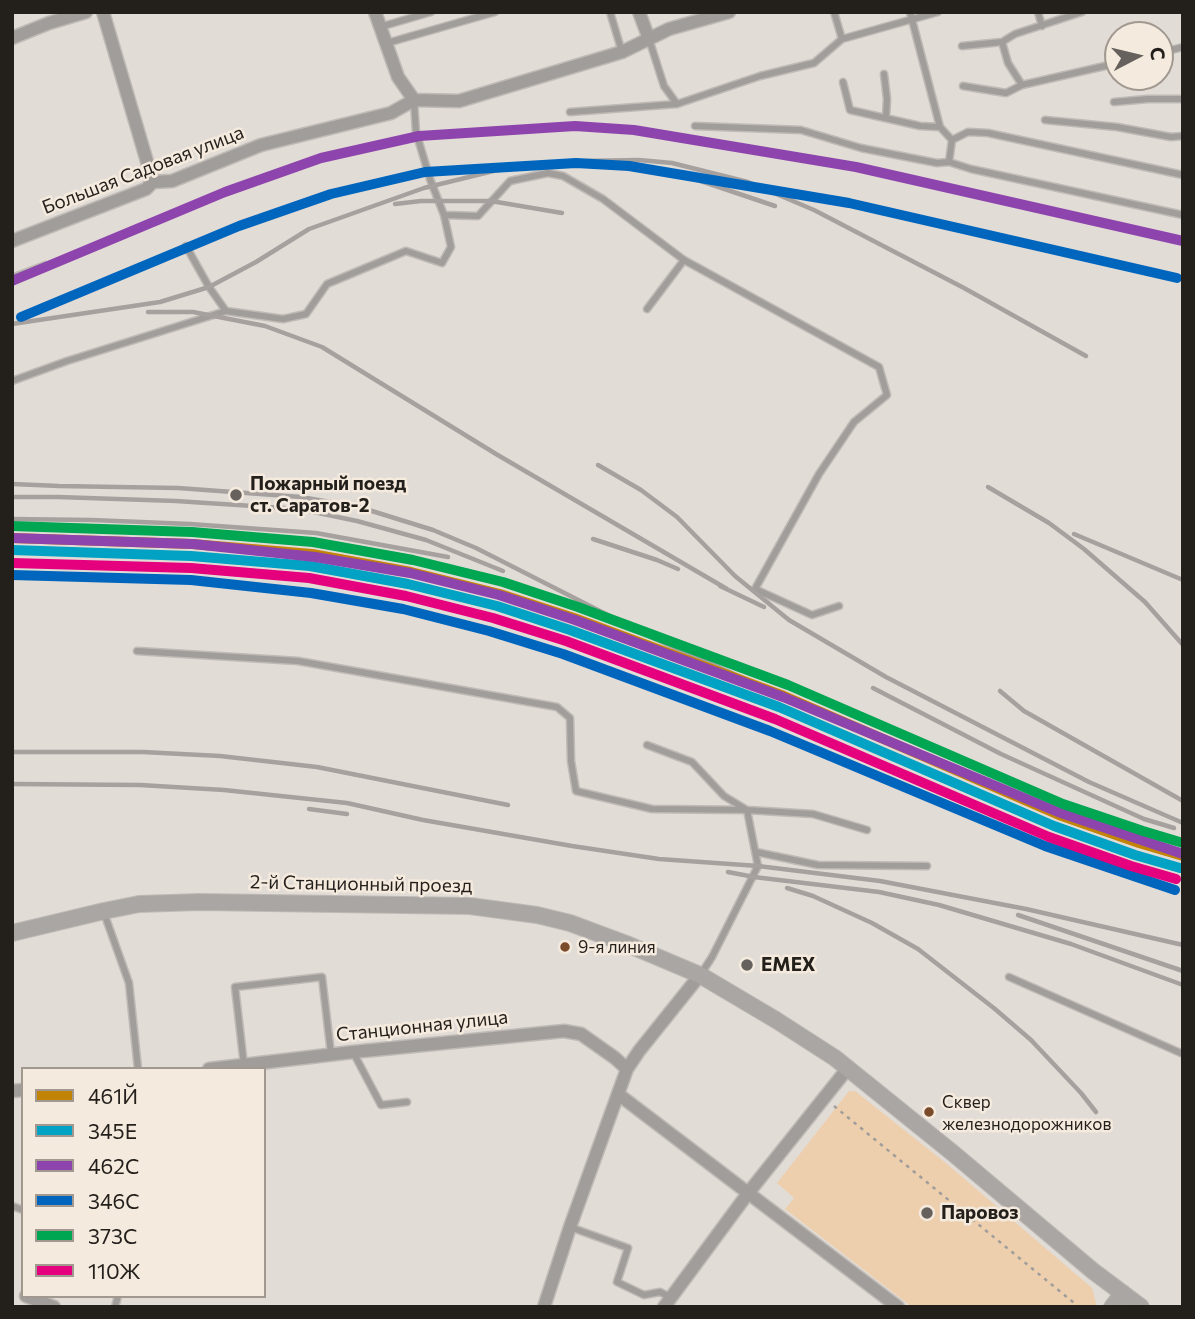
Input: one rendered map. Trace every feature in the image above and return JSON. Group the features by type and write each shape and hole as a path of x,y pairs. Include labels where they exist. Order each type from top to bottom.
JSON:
{"main road":[{"name":"2-й Станционный проезд","path":"12,933 139,904 200,902 470,906 537,915 570,923 700,975 776,1020 848,1068 1093,1271 1141,1307"},
{"path":"1112,1307 1123,1293"}],"street":[{"path":"12,38 86,12"},
{"path":"103,12 153,182"},
{"path":"375,12 398,77 414,100"},
{"path":"639,12 649,39"},
{"name":"Большая Садовая улица","path":"12,241 146,189 153,182 172,181 261,145 391,113 414,100 459,101 622,52 668,29 729,12"},
{"path":"544,1307 626,1069 700,975"},
{"name":"Станционная улица","path":"226,1067 564,1031 581,1034 626,1069"},
{"path":"683,1306 668,1302 748,1192 848,1068"},
{"path":"618,1094 898,1307"},
{"path":"29,1298 54,1307"}],"lane":[{"path":"380,27 431,12"},
{"path":"385,44 476,15 495,12"},
{"path":"610,12 622,52"},
{"path":"834,12 842,39"},
{"path":"570,112 677,104 760,76 814,63 842,39 911,16 939,12"},
{"path":"1038,12 1042,26"},
{"path":"962,46 1002,42 1014,34 1082,12"},
{"path":"911,16 940,127 952,139"},
{"path":"649,39 664,86 677,104"},
{"path":"1002,42 1008,63 1022,85"},
{"path":"963,86 1006,93 1022,85 1104,66"},
{"path":"884,74 886,117"},
{"path":"843,82 850,110 920,126 940,127"},
{"path":"1114,102 1183,99"},
{"path":"12,381 226,311 283,319 306,314 327,285 406,251 442,263 451,247 444,215 416,132 414,100"},
{"path":"1045,120 1117,127 1171,138 1183,136"},
{"path":"695,127 801,130 861,148 937,163 949,162 1183,215"},
{"path":"952,139 968,132 988,133 1183,175"},
{"path":"949,162 952,139"},
{"path":"444,215 478,216 510,181 548,173 563,176 603,199 684,261 879,367 887,395 854,422 819,474 755,589 812,615 839,606"},
{"path":"186,246 226,311"},
{"path":"647,309 684,261"},
{"path":"12,278 46,265"},
{"path":"137,652 298,661 557,706 570,718 571,761 576,792 652,809 813,814 867,830"},
{"path":"647,745 692,762 724,796 747,810 758,866 712,957 700,975"},
{"path":"756,852 818,865 927,866"},
{"path":"104,911 129,983 138,1067"},
{"path":"244,1065 235,987 322,976 331,1054"},
{"path":"1009,977 1183,1054"},
{"path":"353,1052 381,1105 407,1102"},
{"path":"570,1227 628,1248 617,1282 644,1295 660,1292 668,1302"}],"path":[{"path":"823,1098 1079,1307"}],"shaded area":[{"name":"Сквер железнодорожников","path":"849,1091 855,1091 947,1164 1092,1288 1097,1307 912,1307 785,1209 794,1198 777,1183"}],"railway":[{"path":"12,324 160,302 209,287 309,229 424,188 518,165 639,160 672,163 748,182 814,210 964,288 1086,356"},
{"path":"683,175 775,206"},
{"path":"395,204 421,201 491,201 562,213"},
{"path":"148,312 193,312 265,326 322,347 496,454 727,589"},
{"path":"598,465 641,490 677,517 735,576 789,620 886,677 1089,782 1183,823"},
{"path":"12,484 178,488 301,497 359,507 433,530 476,548 655,639 784,696"},
{"path":"988,487 1049,523 1084,549 1145,602 1183,645"},
{"path":"12,497 176,501 299,509 426,540 503,571"},
{"path":"12,519 190,524 316,533 448,557"},
{"path":"1074,534 1183,580"},
{"path":"593,539 678,569"},
{"path":"720,586 764,607"},
{"path":"873,688 1001,754 1144,819 1174,828"},
{"path":"1000,691 1024,711 1183,801"},
{"path":"12,752 143,752 220,756 317,767 508,805"},
{"path":"12,784 140,785 224,790 347,803 423,820 659,859 758,866 880,881 1026,909 1183,945"},
{"path":"309,809 347,814"},
{"path":"728,872 879,892 939,905 1071,944 1183,985"},
{"path":"787,888 813,896 872,923 918,949 1031,1040 1096,1112"},
{"path":"1018,915 1183,971"}],"transit line":[{"name":"462С","path":"12,281 225,192 321,158 419,136 575,126 634,130 856,167 1183,241"},
{"name":"346С","path":"21,317 239,226 331,194 425,172 576,163 629,166 849,203 1177,278"},
{"name":"373C","path":"12,526 192,532 313,542 413,560 503,582 788,685 1063,804 1183,843"},
{"name":"461Й","path":"12,538 192,544 312,554 411,572 500,594 574,618 784,696 1059,815 1183,856"},
{"name":"462С","path":"12,538 193,544 315,557 410,573 499,595 575,620 783,697 1058,812 1183,854"},
{"name":"345Е","path":"12,550 191,556 310,566 408,584 497,606 779,707 1054,826 1180,868"},
{"name":"110Ж","path":"12,563 191,568 309,578 406,596 493,618 566,641 775,719 1049,837 1176,879"},
{"name":"346С","path":"12,575 191,580 311,593 403,609 489,631 563,654 770,731 1045,846 1175,890"}],"place":[{"name":"Пожарный поезд ст. Саратов-2","path":"236,495"},
{"name":"9-я линия","path":"565,947"},
{"name":"EMEX","path":"747,965"},
{"name":"Сквер железнодорожников","path":"929,1112"},
{"name":"Паровоз","path":"927,1213"}]}
